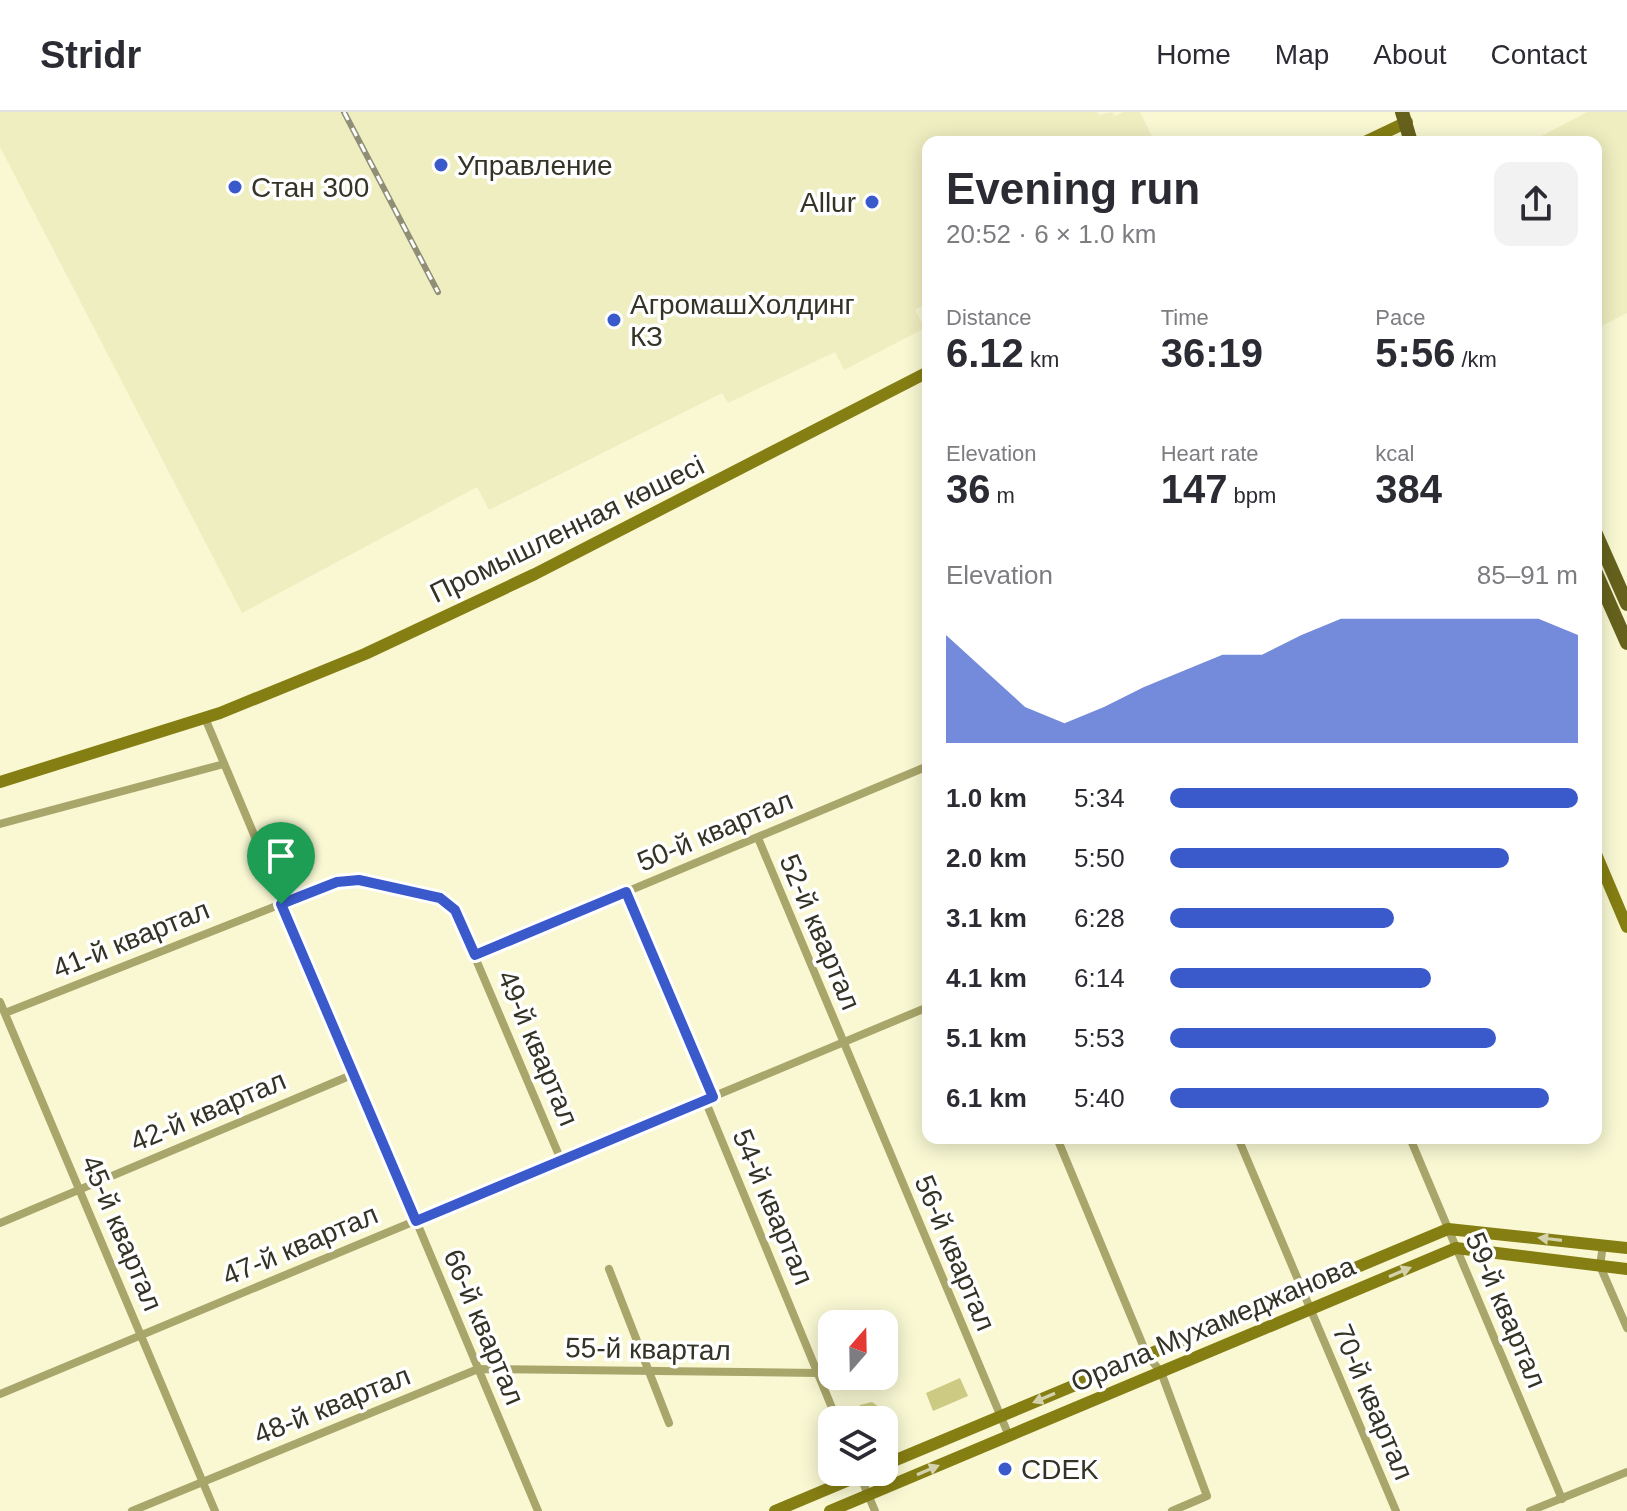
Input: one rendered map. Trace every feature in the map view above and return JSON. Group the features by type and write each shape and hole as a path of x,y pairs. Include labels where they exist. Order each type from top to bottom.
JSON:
{"main road":[{"path":"1404,117 1419,136"},
{"path":"1602,548 1627,604"},
{"path":"1602,587 1627,643"}],"street":[{"path":"1374,136 1404,117"},
{"name":"Промышленная көшесі","path":"0,782 220,713 365,654 535,574 922,375"},
{"name":"66-й квартал","path":"205,718 538,1511"},
{"path":"0,824 224,764"},
{"name":"50-й квартал","path":"475,955 922,769"},
{"name":"52-й квартал","path":"758,838 843,1043"},
{"path":"1602,868 1627,927"},
{"name":"41-й квартал","path":"5,1013 337,882 359,880 440,898 455,910"},
{"name":"54-й квартал","path":"626,892 818,1373"},
{"name":"49-й квартал","path":"455,910 561,1160"},
{"name":"45-й квартал","path":"0,1002 215,1511"},
{"name":"47-й квартал","path":"0,1394 922,1010"},
{"name":"56-й квартал","path":"843,1043 1009,1436"},
{"name":"42-й квартал","path":"0,1223 354,1074"},
{"path":"1059,1144 1147,1355 1161,1372 1207,1496 1172,1511"},
{"name":"70-й квартал","path":"1240,1144 1396,1511"},
{"name":"59-й квартал","path":"1413,1144 1562,1499"},
{"name":"Орала Мухамеджанова","path":"898,1459 1448,1229 1627,1248"},
{"path":"1603,1245 1600,1266 1627,1328"},
{"path":"1456,1248 1627,1269"},
{"name":"Орала Мухамеджанова","path":"830,1511 1456,1248"},
{"path":"609,1269 669,1423"},
{"name":"55-й квартал","path":"478,1369 818,1373"},
{"name":"48-й квартал","path":"202,1482 478,1369"},
{"path":"1530,1511 1627,1472"},
{"path":"132,1511 202,1482"},
{"path":"775,1511 832,1486"},
{"path":"866,1486 875,1511"}],"shaded area":[{"path":"0,112 1097,112 1099,115 1112,112 1115,116 1123,112 1140,112 1152,136 922,136 922,306 915,310 922,330 844,370 835,352 728,403 722,393 489,510 477,487 242,613 0,147"},
{"path":"1587,112 1627,112 1627,313 1602,326 1602,136 1541,136"},
{"path":"960,1378 968,1396 933,1411 926,1393"},
{"path":"872,1402 878,1406 859,1406"}],"railway":[{"path":"344,112 438,292"}],"place":[{"name":"Управление","path":"441,165"},
{"name":"Стан 300","path":"235,187"},
{"name":"Allur","path":"872,202"},
{"name":"АгромашХолдинг КЗ","path":"614,320"},
{"name":"CDEK","path":"1005,1469"}],"route":[{"path":"359,880 440,898 455,910 475,955 626,892 713,1097 416,1221 281,904 337,882 359,880"}]}
